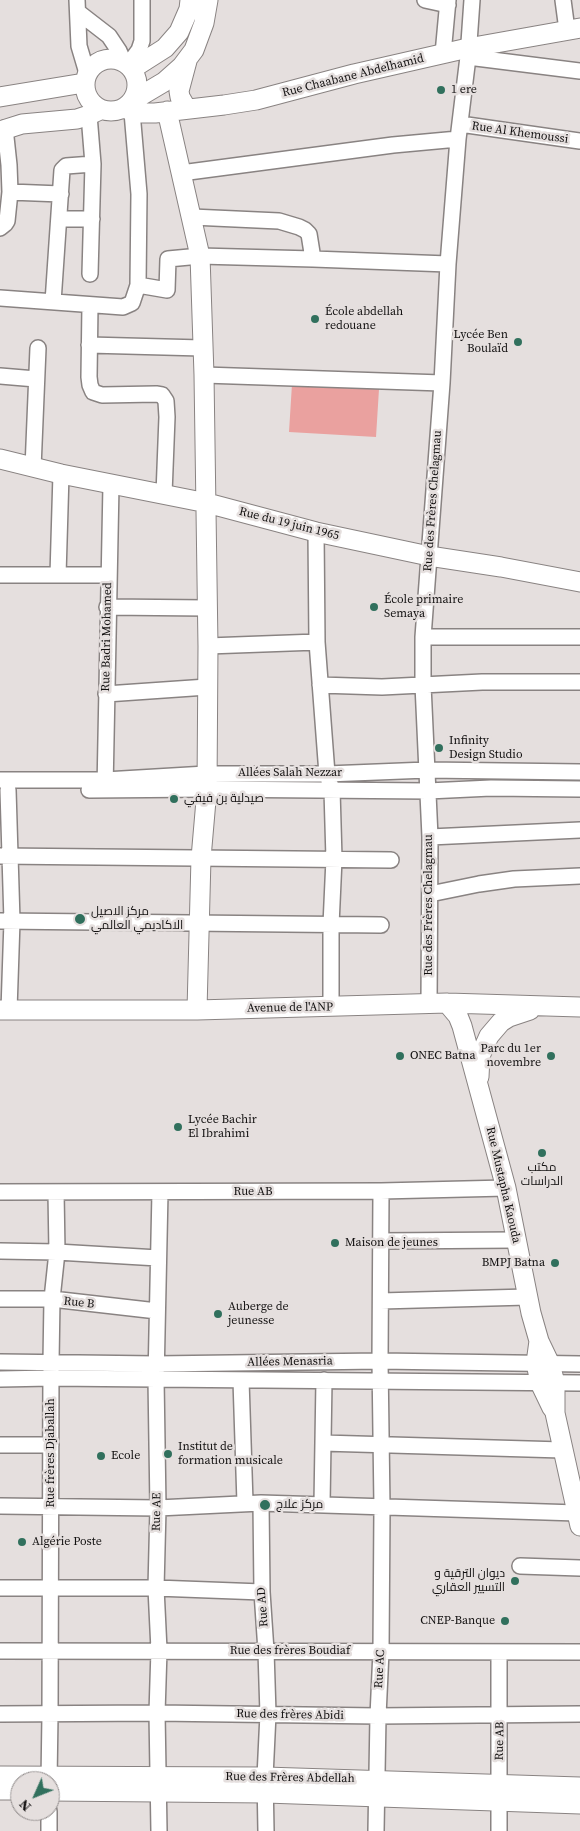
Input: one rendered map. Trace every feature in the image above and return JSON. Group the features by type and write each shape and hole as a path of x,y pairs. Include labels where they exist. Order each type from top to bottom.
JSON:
{"main road":[{"path":"130,68 158,53 170,43 179,32 189,9 190,0"},
{"path":"2,130 22,124 77,119 95,113 118,111 130,107 174,74 194,50 204,23 208,0"},
{"name":"Rue Chaabane Abdelhamid","path":"130,107 140,113 256,100 354,74 443,54 468,53 574,29"},
{"path":"95,113 86,94 85,78 93,65 113,58 130,68 178,110"},
{"path":"188,58 180,91 178,110 181,173 200,256 207,504 207,781 201,858 197,1010"},
{"path":"130,68 138,85 130,107"},
{"path":"0,97 85,78"},
{"name":"Rue du 19 juin 1965","path":"0,459 111,485 164,494 316,532 429,556 580,582"},
{"path":"438,1003 458,1016 480,1088"},
{"name":"Avenue de l'ANP","path":"4,1010 197,1010 438,1003 580,1007"},
{"path":"480,1088 479,1064 483,1046 489,1036 501,1022 540,1007"},
{"name":"Rue Mustapha Kaouda","path":"480,1088 506,1188 527,1297 539,1341 579,1519"},
{"name":"Rue des Frères Abdellah","path":"60,1783 376,1788 499,1794 580,1804"},
{"name":"Rue des Frères Abdellah","path":"499,1794 580,1787"}],"street":[{"path":"130,68 142,41 142,0"},
{"path":"425,0 448,3 443,54"},
{"name":"Rue des Frères Chelagmau","path":"438,1003 430,894 430,837 423,685 423,637 442,384 448,264 472,0"},
{"path":"564,0 574,29"},
{"path":"78,6 109,36 130,68"},
{"path":"78,6 79,46 85,78"},
{"path":"468,53 580,72"},
{"path":"0,298 90,305 128,306 132,303 138,284 140,194 130,107"},
{"path":"90,274 95,113"},
{"path":"0,228 7,221 10,192 9,165 2,130"},
{"name":"Rue Al Khemoussi","path":"181,173 393,145 459,132 580,141"},
{"path":"53,302 63,167 93,164"},
{"path":"10,192 61,194"},
{"path":"192,217 279,222 299,227 309,234 313,258"},
{"path":"60,219 92,219"},
{"path":"138,284 167,290 168,259 200,256 313,258 448,264"},
{"path":"90,305 90,385 93,392 102,395 156,394 162,395 164,398 167,417 164,494"},
{"path":"89,346 202,348"},
{"path":"33,468 38,348"},
{"path":"204,375 442,384"},
{"path":"0,376 36,379"},
{"path":"58,575 61,474"},
{"name":"Rue Badri Mohamed","path":"105,785 111,485"},
{"path":"316,532 317,642 327,774 332,790 334,859 331,925 331,1007"},
{"path":"0,575 108,576"},
{"path":"108,607 207,608"},
{"path":"423,637 580,638"},
{"path":"208,646 317,642"},
{"path":"320,685 382,687 482,682 580,682"},
{"path":"106,694 207,687"},
{"name":"Allées Salah Nezzar","path":"3,786 105,785 427,770 580,772"},
{"path":"207,781 332,790 580,789"},
{"path":"3,786 6,921 4,1010"},
{"path":"430,837 580,830"},
{"path":"5,856 391,860"},
{"path":"430,894 514,879 580,876"},
{"path":"6,921 381,925"},
{"name":"Rue AB","path":"0,1192 381,1191 506,1188"},
{"name":"Rue AC","path":"376,1831 381,1651 381,1191"},
{"name":"Rue frères Djaballah","path":"49,1771 51,1362 52,1300 57,1252 56,1192"},
{"name":"Rue AE","path":"159,1831 156,1364 160,1192"},
{"path":"381,1241 515,1240"},
{"path":"0,1251 57,1252 158,1258"},
{"path":"381,1301 527,1297"},
{"name":"Rue B","path":"0,1299 52,1300 158,1311"},
{"name":"Allées Menasria","path":"0,1362 156,1364 380,1361 580,1364"},
{"path":"0,1379 580,1383"},
{"path":"241,1380 245,1503"},
{"path":"322,1504 324,1380"},
{"path":"323,1443 562,1450"},
{"path":"0,1445 51,1446"},
{"path":"0,1506 51,1505 158,1508 261,1502 579,1519"},
{"name":"Rue AD","path":"261,1502 262,1592 268,1714 266,1831"},
{"path":"520,1566 580,1568"},
{"path":"0,1588 156,1588 262,1592"},
{"name":"Rue des frères Boudiaf","path":"0,1651 580,1652"},
{"name":"Rue AB","path":"499,1652 499,1831"},
{"name":"Rue des frères Abidi","path":"0,1714 157,1713 378,1716 580,1714"}],"shaded area":[{"path":"292,384 379,389 376,437 289,432"}],"place":[{"name":"1 ere","path":"441,90"},
{"name":"École abdellah redouane","path":"315,319"},
{"name":"Lycée Ben Boulaïd","path":"518,342"},
{"name":"École primaire Semaya","path":"374,607"},
{"name":"Infinity Design Studio","path":"439,748"},
{"name":"صيدلية بن فيفي","path":"174,799"},
{"name":"مركز الاصيل الاكاديمي العالمي","path":"80,919"},
{"name":"ONEC Batna","path":"400,1056"},
{"name":"Parc du 1er novembre","path":"551,1056"},
{"name":"Lycée Bachir El Ibrahimi","path":"178,1127"},
{"name":"مكتب الدراسات","path":"542,1153"},
{"name":"Maison de jeunes","path":"335,1243"},
{"name":"BMPJ Batna","path":"555,1263"},
{"name":"Auberge de jeunesse","path":"218,1314"},
{"name":"Institut de formation musicale","path":"168,1454"},
{"name":"Ecole","path":"101,1456"},
{"name":"مركز علاج","path":"265,1505"},
{"name":"Algérie Poste","path":"22,1542"},
{"name":"ديوان الترقية و التسيير العقاري","path":"515,1581"},
{"name":"CNEP-Banque","path":"505,1621"}]}
